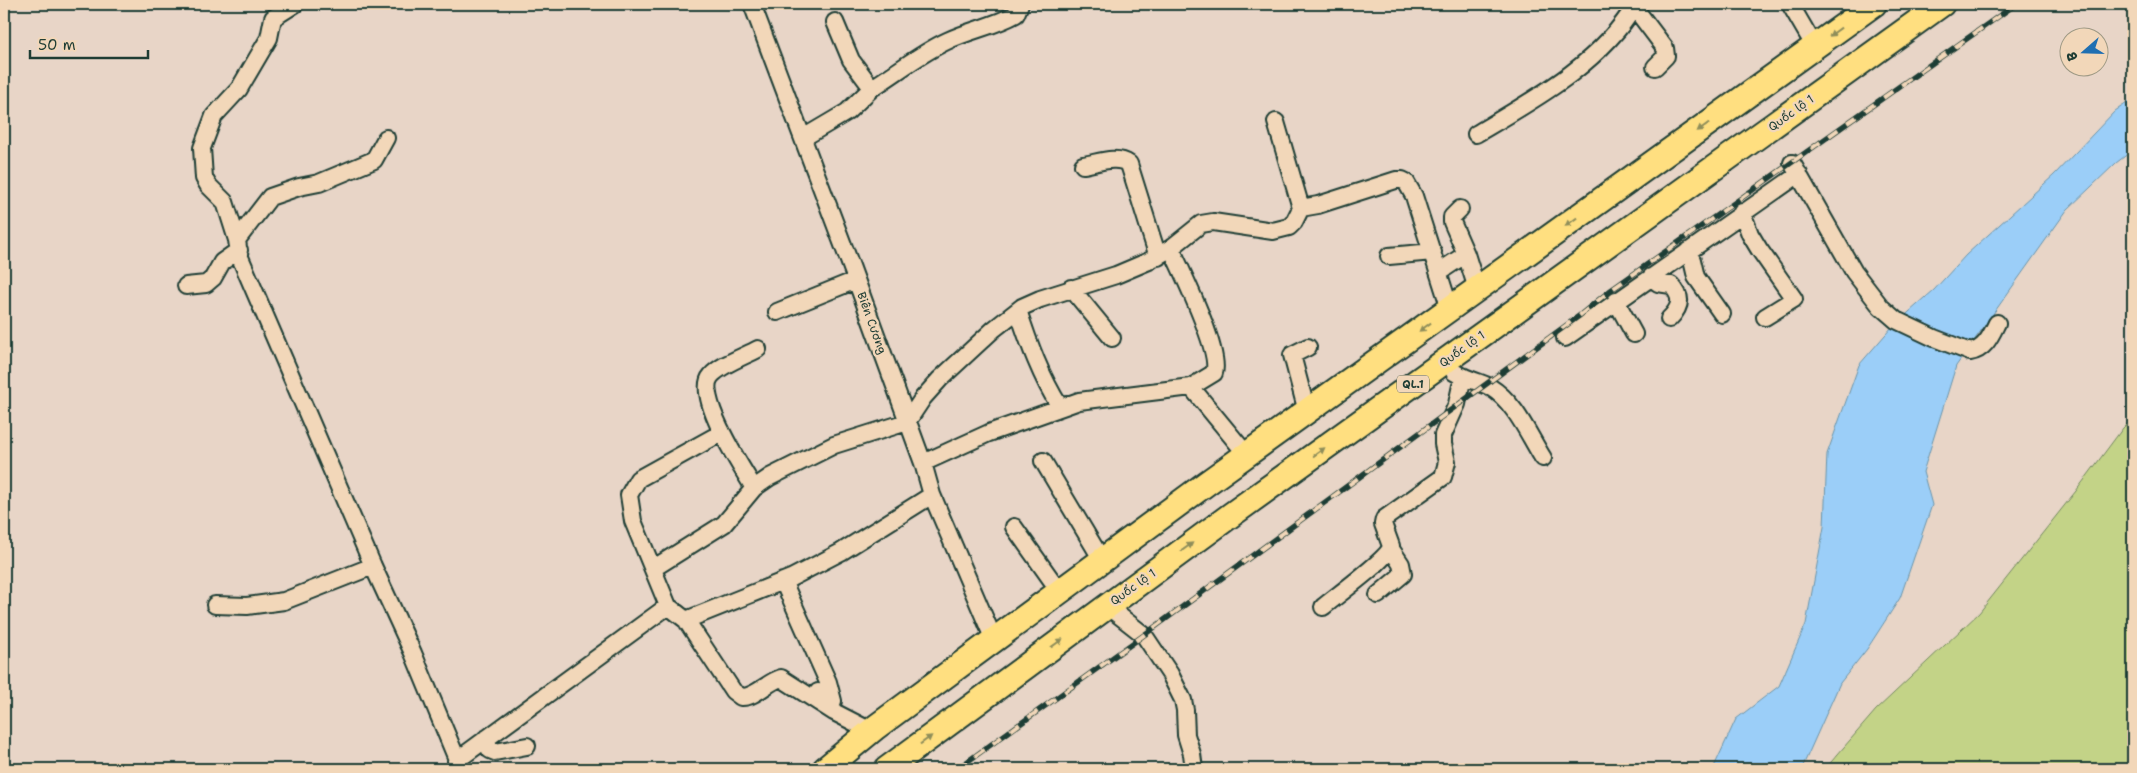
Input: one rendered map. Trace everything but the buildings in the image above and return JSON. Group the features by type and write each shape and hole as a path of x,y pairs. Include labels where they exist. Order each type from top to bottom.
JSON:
{"highway":[{"path":"826,769 871,731 1102,560 1874,4"},
{"name":"Quốc lộ 1","path":"900,766 1107,606 1942,4"}],"street":[{"path":"295,4 273,18 269,38 238,89 214,116 202,148 204,178 208,185 225,202 238,245 373,566 413,652 456,766 485,739 668,606"},
{"name":"Biên Cương","path":"752,4 856,280 923,463 932,494 994,640"},
{"path":"803,138 846,112 872,88 946,41 971,30 1006,20 1016,14 1020,4"},
{"path":"1790,4 1814,47"},
{"path":"1476,134 1535,99 1583,64 1612,39 1635,5 1665,48 1666,56 1654,67"},
{"path":"835,22 851,60 872,88"},
{"path":"654,568 724,524 754,488 770,477 815,453 907,422 923,398 940,379 994,329 1018,310 1040,299 1116,275 1165,252 1194,228 1208,222 1273,231 1281,230 1294,222 1302,208 1276,122"},
{"path":"186,286 206,284 213,278 222,262 238,245 270,196 299,186 319,184 374,160 386,138"},
{"path":"923,463 989,433 1060,407 1107,397 1192,387 1214,373 1216,360 1209,337 1165,252 1129,164 1124,160 1117,160 1083,165"},
{"path":"1565,338 1742,212 1796,168 1854,272 1881,307 1896,320 1970,352 1981,348 1991,336 1997,323"},
{"path":"1302,208 1402,180 1406,182 1414,196 1450,309"},
{"path":"1460,209 1454,214 1452,222 1466,254 1477,290"},
{"path":"1742,212 1750,234 1759,250 1794,299 1764,316"},
{"path":"1390,256 1433,252"},
{"path":"1687,252 1692,260 1696,277 1722,314"},
{"path":"1439,272 1466,254"},
{"path":"1651,277 1658,282 1671,286 1678,297 1680,304 1678,309 1669,319"},
{"path":"777,312 856,280"},
{"path":"1071,288 1112,338"},
{"path":"1616,301 1634,334"},
{"path":"1018,310 1041,375 1060,407"},
{"path":"1307,412 1292,355 1308,347"},
{"path":"754,488 721,434 708,396 708,385 710,376 758,349"},
{"path":"1442,363 1502,396 1515,412 1543,458"},
{"path":"1378,595 1403,574 1401,564 1391,549 1384,519 1443,477 1447,462 1443,435 1458,404 1463,376"},
{"path":"1192,387 1247,455"},
{"path":"721,434 642,476 633,485 629,495 633,521 654,568 668,606 686,620 733,691 741,697 751,696 773,680 781,678 834,712 871,731"},
{"path":"1043,461 1102,560"},
{"path":"686,620 783,581 841,552 932,494"},
{"path":"1014,527 1060,592"},
{"path":"1323,607 1377,563 1391,549"},
{"path":"216,605 247,606 284,601 373,566"},
{"path":"783,581 828,682 833,701 791,674"},
{"path":"1107,606 1144,635 1170,674 1184,705 1186,735 1194,769"},
{"path":"485,739 490,750 495,752 527,746"}],"green space":[{"path":"2133,418 2133,769 1825,769 1876,710 1979,613 2076,491 2123,428"}],"water":[{"path":"2133,99 2133,150 2116,163 2067,210 1956,366 1923,472 1932,505 1900,598 1867,649 1840,683 1802,768 1713,769 1736,719 1779,686 1806,624 1824,527 1827,454 1859,365 1892,327 1934,290 1966,255 2054,175 2115,111"}],"railway":[{"path":"957,769 1144,635 1579,316 1611,290 2016,4"}]}
